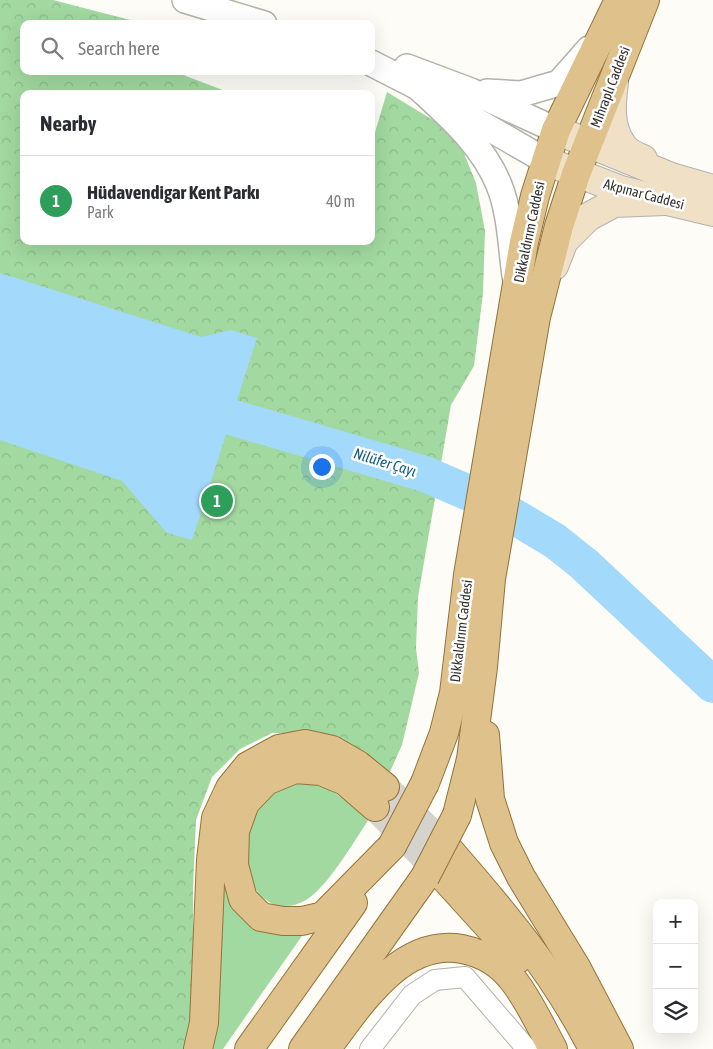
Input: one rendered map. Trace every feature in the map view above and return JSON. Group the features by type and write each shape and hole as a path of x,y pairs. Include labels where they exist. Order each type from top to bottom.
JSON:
{"main road":[{"name":"Mihraplı Caddesi","path":"546,161 556,130 619,0"},
{"name":"Mihraplı Caddesi","path":"576,174 617,65 645,0"},
{"path":"617,65 611,105 614,130 623,147 668,189"},
{"name":"Akpınar Caddesi","path":"556,130 588,145 713,212"},
{"name":"Akpınar Caddesi","path":"546,161 621,190 713,189"},
{"name":"Dikkaldırım Caddesi","path":"249,1049 392,846 425,783 444,733 480,577 514,380 517,289 524,242 546,161"},
{"name":"Dikkaldırım Caddesi","path":"514,380 536,317 559,226 576,174"},
{"path":"536,317 564,241 588,217 614,203 668,189"},
{"name":"Dikkaldırım Caddesi","path":"302,1049 439,867 457,816 471,759 483,667 480,577"},
{"path":"483,667 485,750 490,799 504,843 521,877 576,967 619,1049"},
{"path":"198,1049 204,1023 211,860 216,818 230,788 248,766 279,749 305,744 332,750 358,764 380,797 320,771 295,769 266,781 245,804 235,831 234,865 243,899 262,917 283,921 302,921 323,916 392,846"},
{"path":"439,867 530,960 573,1008 594,1049"},
{"path":"326,1049 379,984 400,964 424,951 448,947 475,952 498,964 514,980 554,1049"},
{"path":"530,960 550,1003 575,1049"}],"street":[{"path":"185,0 232,6 257,20"},
{"path":"471,90 521,94 559,83 602,33"},
{"path":"375,59 471,90 556,130"},
{"path":"375,65 418,87 546,161"},
{"path":"418,87 461,128 485,158 499,185 507,219 517,289"},
{"path":"370,1049 412,995 435,980 465,977 527,1049"}],"green space":[{"path":"0,0 53,0 130,20 20,20 20,75 183,75 223,90 20,90 20,245 375,245 375,132 387,92 438,123 461,146 476,183 485,231 483,293 474,366 451,405 418,597 416,648 419,673 402,745 389,774 361,751 334,736 272,733 240,749 212,777 196,820 193,888 193,984 188,1049 0,1049"},
{"path":"295,781 325,785 369,819 340,863 314,894 298,904 281,906 273,904 261,896 253,885 248,871 246,841 249,825 262,800 273,791"},
{"path":"221,869 304,933 223,1049 208,1049"}],"water":[{"path":"0,273 201,337 231,330 257,338 192,540 167,533 122,481 0,440"}],"waterway":[{"name":"Nilüfer Çayı","path":"183,403 425,474 492,503 555,541 584,564 713,685"}],"tunnel":[{"path":"385,787 450,851"},
{"path":"375,807 440,873"}],"place":[{"name":"Hüdavendigar Kent Parkı","path":"217,501"}]}
